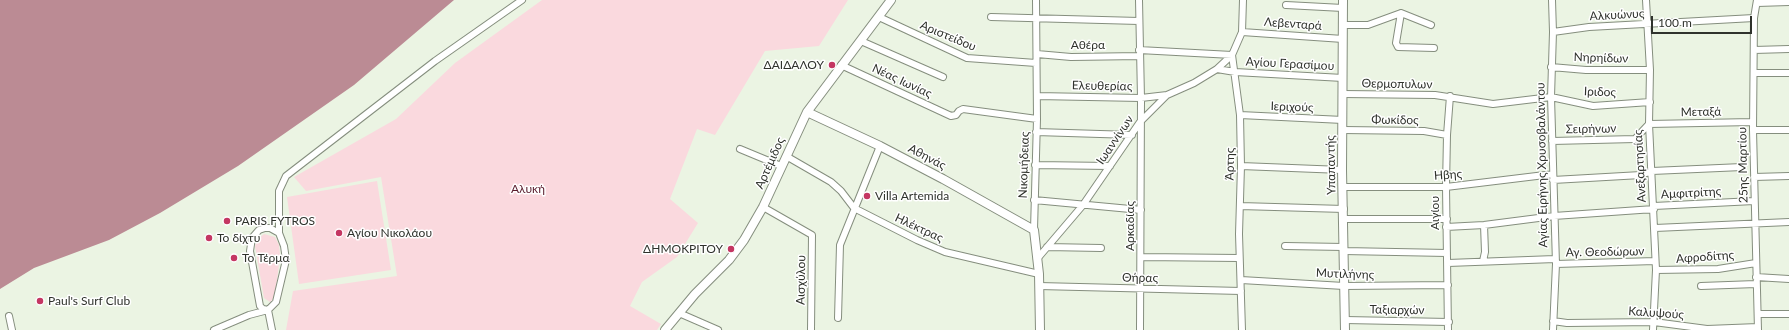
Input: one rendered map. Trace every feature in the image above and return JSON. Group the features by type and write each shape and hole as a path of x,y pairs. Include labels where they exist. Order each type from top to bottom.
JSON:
{"street":[{"path":"214,330 225,328 249,315 268,310 276,302 286,260 284,246 279,233 279,191 286,176 435,61 522,0"},
{"name":"Αρτέμιδος","path":"665,330 695,294 729,260 750,231 763,207 807,112 891,0"},
{"name":"Νικομήδειας","path":"1036,0 1037,119 1034,230 1039,286 1040,330"},
{"path":"1139,0 1141,98"},
{"path":"1232,55 1242,32 1243,0"},
{"name":"Αγίας Ειρήνης Χρυσοβαλάντου","path":"1552,0 1553,32 1551,97 1556,262 1553,330"},
{"name":"Ανεξαρτησίας","path":"1646,0 1650,70 1648,124 1652,171 1656,270 1653,330"},
{"path":"1757,1 1789,2"},
{"name":"25ης Μαρτίου","path":"1757,1 1754,18 1753,130 1754,224 1758,328"},
{"path":"1286,5 1343,4"},
{"name":"Υπαπαντής","path":"1343,4 1342,170 1344,209 1345,330"},
{"path":"1343,25 1368,25 1401,13 1431,25"},
{"path":"1401,13 1396,43 1398,47 1434,48"},
{"name":"Αριστείδου","path":"879,16 967,58 1036,63"},
{"path":"990,16 1139,21"},
{"name":"Αλκυώνυς","path":"1553,32 1589,27 1648,25 1754,18"},
{"name":"Λεβενταρά","path":"1242,32 1343,39"},
{"path":"861,41 943,78"},
{"path":"1754,50 1789,49"},
{"name":"Αθέρα","path":"1037,54 1071,57 1139,53 1232,55"},
{"name":"Ιωαννίνων","path":"1037,259 1083,205 1140,122 1167,95 1194,83 1217,69 1232,55"},
{"name":"Άρτης","path":"1232,55 1240,115 1240,291 1242,330"},
{"name":"Νέας Ιωνίας","path":"841,65 954,116 963,110 1037,119"},
{"name":"Νηρηίδων","path":"1551,67 1586,70 1650,70"},
{"path":"1217,69 1235,72"},
{"name":"Αγίου Γερασίμου","path":"1235,72 1343,78"},
{"path":"1754,73 1789,73"},
{"name":"Θερμοπυλων","path":"1343,94 1450,96 1461,100 1492,104 1551,97"},
{"name":"Ελευθερίας","path":"1037,96 1141,98 1167,95"},
{"name":"Αιγίου","path":"1448,330 1446,188 1447,135 1450,96"},
{"name":"Ιριδος","path":"1551,97 1593,106 1650,102"},
{"name":"Αρκαδίας","path":"1140,330 1141,98"},
{"name":"Αθηνάς","path":"807,112 880,146 1034,230"},
{"name":"Ιεριχούς","path":"1240,115 1343,120"},
{"name":"Μεταξά","path":"1648,124 1753,122"},
{"path":"1635,139 1648,124"},
{"name":"Φωκίδος","path":"1343,130 1424,131 1447,135"},
{"path":"1753,130 1789,130"},
{"path":"1036,132 1132,135"},
{"name":"Σειρήνων","path":"1552,141 1649,138"},
{"path":"838,318 840,245 880,146"},
{"path":"740,149 781,166"},
{"name":"Ηλέκτρας","path":"786,156 831,182 841,191 854,208 917,240 945,252 1038,274"},
{"path":"1035,165 1110,166"},
{"path":"1241,166 1342,170"},
{"name":"Ηβης","path":"1343,187 1446,188 1553,177 1641,175 1652,171 1742,168"},
{"path":"1754,177 1789,176"},
{"path":"1034,200 1141,210"},
{"name":"Αμφιτρίτης","path":"1446,227 1484,225 1554,216 1754,201"},
{"path":"1240,206 1344,209"},
{"name":"Αισχύλου","path":"763,207 809,232 812,236 811,330"},
{"path":"1344,219 1447,219"},
{"path":"1655,228 1789,222"},
{"path":"1483,261 1485,252 1484,225"},
{"path":"268,310 263,309 260,306 250,244 252,238 259,230 270,228 279,233"},
{"path":"1285,246 1448,253"},
{"path":"1048,247 1100,248"},
{"path":"1141,257 1240,258"},
{"name":"Αγ. Θεοδώρων","path":"1448,263 1483,261 1655,261"},
{"name":"Αφροδίτης","path":"1656,270 1718,269 1756,263"},
{"path":"1701,286 1789,279"},
{"name":"Μυτιλήνης","path":"1240,280 1344,286 1448,286"},
{"name":"Θήρας","path":"1039,286 1240,291"},
{"path":"268,310 272,330"},
{"path":"679,313 718,330"},
{"path":"1758,314 1789,314"},
{"path":"8,316 12,330"},
{"name":"Ταξιαρχών","path":"1345,320 1449,322"},
{"name":"Καλυψούς","path":"1553,321 1567,323 1654,322 1707,329 1758,328"}],"green space":[{"name":"Αλυκή","path":"542,0 848,0 819,46 765,51 715,135 697,129 670,199 698,223 677,257 642,282 630,306 661,324 657,330 286,330 293,291 397,276 381,177 306,191 294,177 396,119 455,63"},
{"name":"Αγίου Νικολάου","path":"377,181 391,270 299,284 287,197"},
{"path":"264,234 275,237 279,245 280,255 275,297 270,302 264,298 255,246 258,239"}],"shaded area":[{"path":"0,0 454,0 354,85 238,166 160,213 109,240 34,268 0,289"}],"place":[{"name":"ΔΑΙΔΑΛΟΥ","path":"832,65"},
{"name":"Villa Artemida","path":"867,196"},
{"name":"PARIS FYTROS","path":"227,221"},
{"name":"Αγίου Νικολάου","path":"339,233"},
{"name":"Το δίχτυ","path":"209,238"},
{"name":"ΔΗΜΟΚΡΙΤΟΥ","path":"731,249"},
{"name":"Το Τέρμα","path":"234,258"},
{"name":"Paul's Surf Club","path":"40,301"}]}
